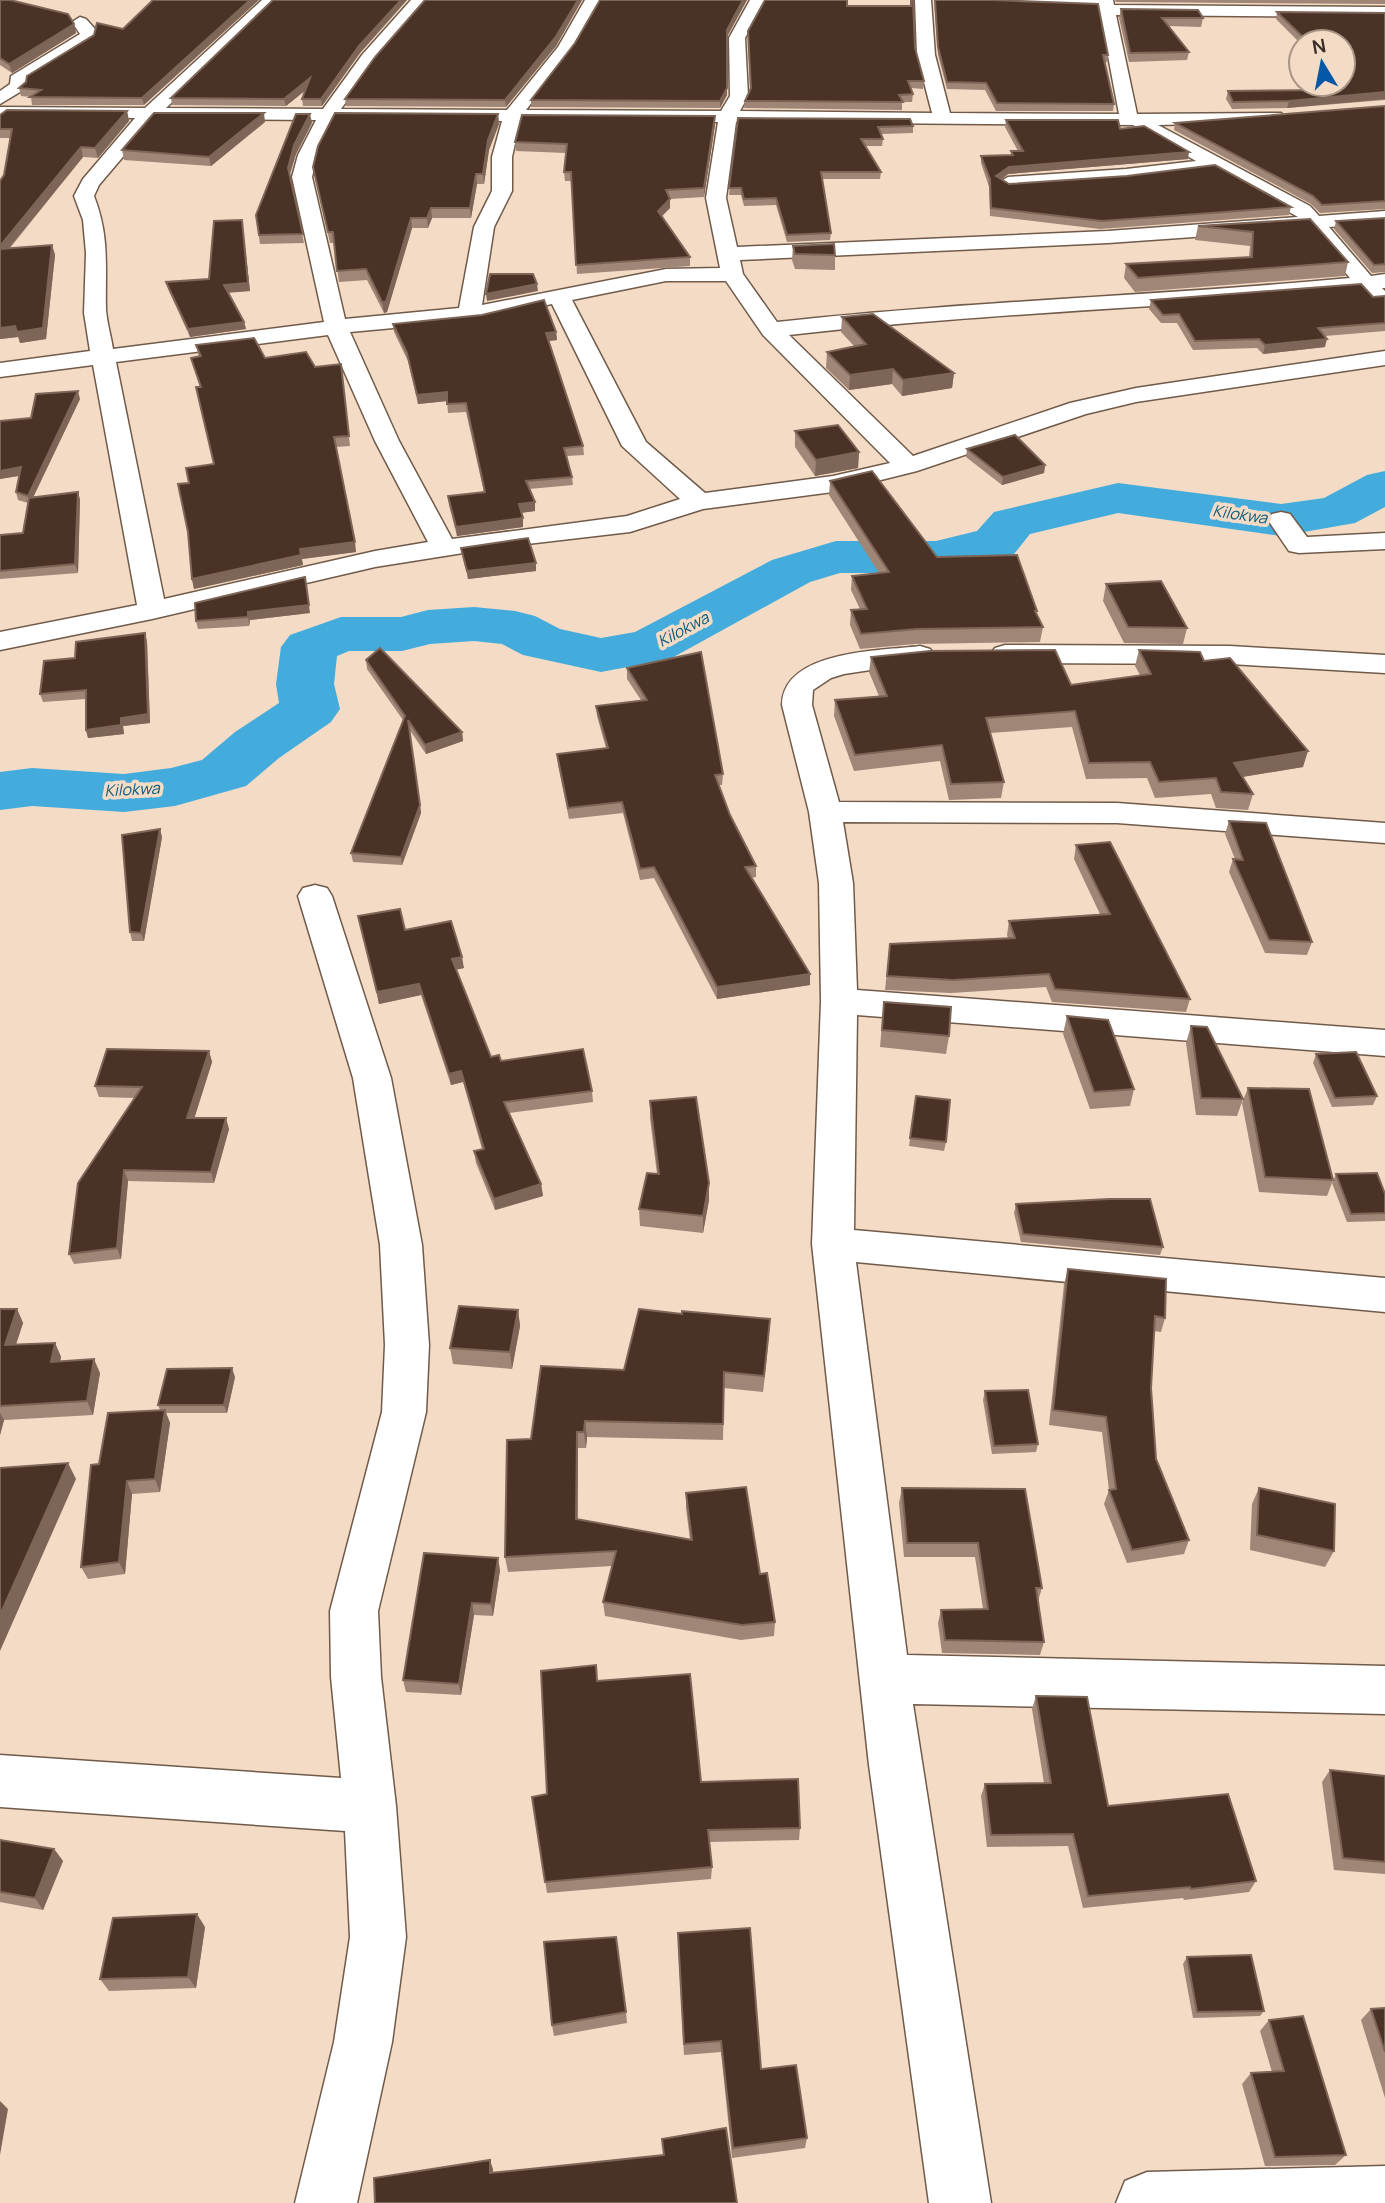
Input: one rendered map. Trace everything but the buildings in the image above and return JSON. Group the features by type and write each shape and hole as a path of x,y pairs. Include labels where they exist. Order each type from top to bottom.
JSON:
{"street":[{"path":"152,610 129,502 95,313 97,253 93,220 83,197 90,183 149,114 255,18 271,0"},
{"path":"421,0 387,35 330,114 304,164 302,177 336,327 387,441 444,548"},
{"path":"469,314 484,227 502,191 502,157 513,114 565,49 593,0"},
{"path":"758,0 737,38 739,96 728,116 716,198 729,264 771,330 908,466"},
{"path":"923,0 926,55 942,118"},
{"path":"993,0 1379,11"},
{"path":"1105,4 1129,118"},
{"path":"0,99 19,86 17,80 46,61 65,53 88,36 88,30 80,22"},
{"path":"0,112 1184,120 1299,115"},
{"path":"1129,118 1285,198 1316,223 1376,282 1385,306"},
{"path":"1008,183 1126,175 1220,164"},
{"path":"0,370 336,327 469,314 729,264 1385,217"},
{"path":"771,330 883,318 1237,295 1376,282"},
{"path":"559,297 635,446 699,502"},
{"path":"0,641 152,610 374,559 630,524 699,502 833,484 908,466 1079,408 1125,397 1385,358"},
{"path":"1281,520 1299,545 1385,541"},
{"path":"960,2203 895,1765 833,1244 839,1001 836,883 825,812 801,726 797,705 798,690 808,679 821,672 848,664 923,655 1230,655 1385,664"},
{"path":"825,812 1117,813 1385,833"},
{"path":"316,896 372,1078 401,1245 407,1345 404,1412 354,1611 356,1677 370,1807 378,1937 363,2042 326,2203"},
{"path":"839,1001 1385,1042"},
{"path":"833,1244 1385,1294"},
{"path":"884,1679 1385,1689"},
{"path":"0,1781 370,1807"},
{"path":"1147,2203 1385,2196"}],"waterway":[{"name":"Kilokwa","path":"0,791 32,787 124,793 175,787 224,773 257,745 310,709 305,684 310,647 341,634 402,634 428,627 474,624 515,628 543,643 601,655 650,647 791,571 836,557 936,557 995,543 1012,523 1118,498 1281,520 1337,512 1385,486"}]}
